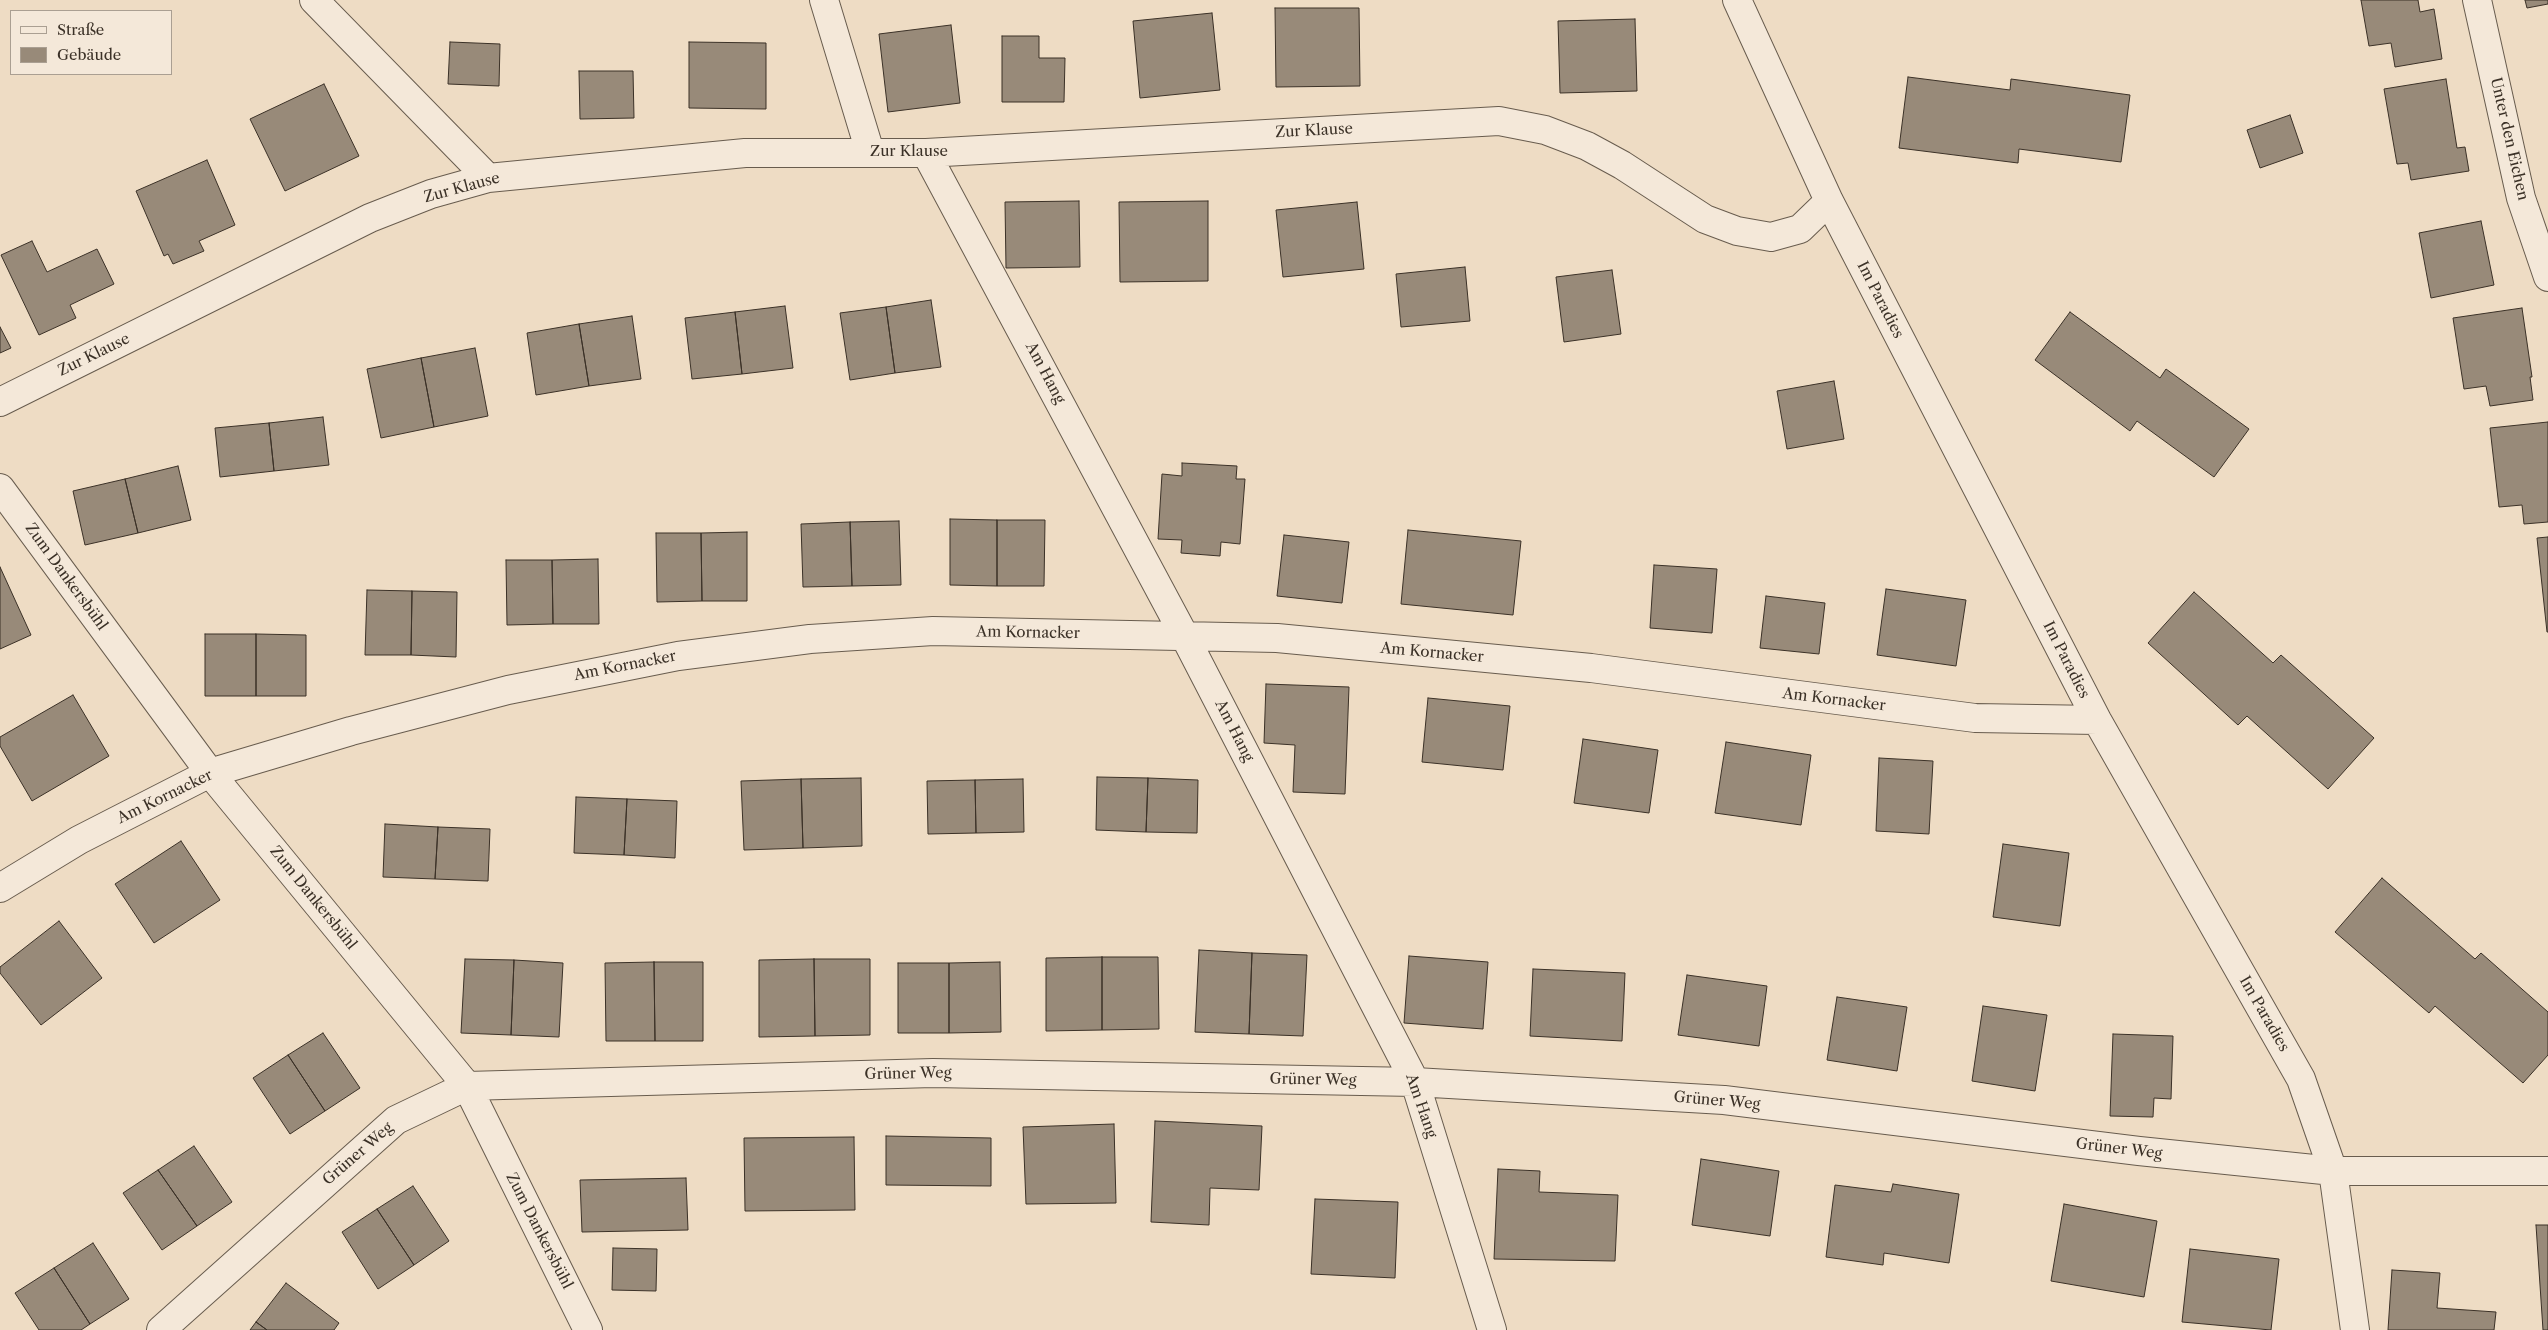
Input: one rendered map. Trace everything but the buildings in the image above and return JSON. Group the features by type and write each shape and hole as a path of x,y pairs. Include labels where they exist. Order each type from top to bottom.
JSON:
{"street":[{"path":"314,0 488,178"},
{"path":"824,0 870,152"},
{"name":"Im Paradies","path":"1737,0 1829,201 2097,720 2301,1079 2333,1171 2355,1330"},
{"name":"Unter den Eichen","path":"2477,0 2522,198 2548,277"},
{"name":"Zur Klause","path":"0,402 370,218 431,194 488,178 745,153 926,153 1499,121 1545,130 1587,146 1622,165 1705,219 1737,231 1771,236 1800,229 1829,201"},
{"name":"Am Hang","path":"926,153 1184,635 1415,1082 1492,1330"},
{"name":"Zum Dankersbühl","path":"0,488 210,773 467,1086 588,1330"},
{"name":"Am Kornacker","path":"0,888 79,840 210,773 351,731 508,690 678,656 810,639 933,631 1277,638 1591,668 1975,718 2097,720"},
{"name":"Grüner Weg","path":"161,1330 396,1120 467,1086 933,1073 1415,1082 1724,1100 2129,1150 2333,1171 2548,1170"}]}
